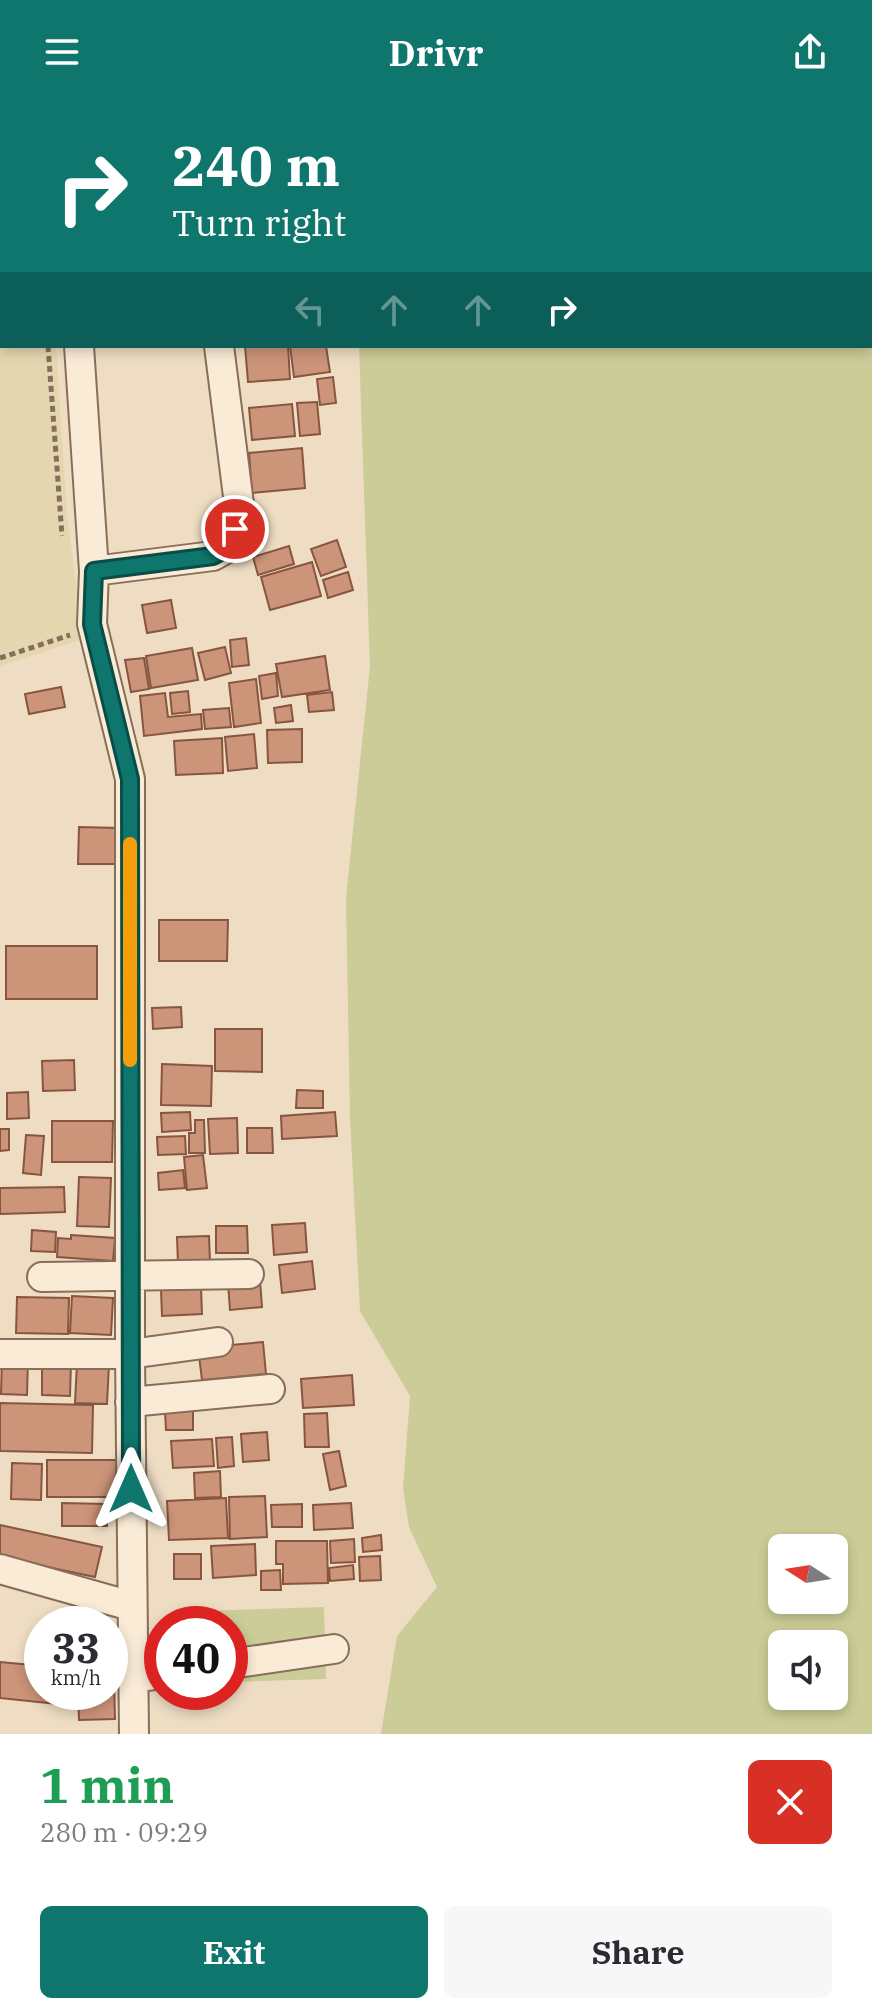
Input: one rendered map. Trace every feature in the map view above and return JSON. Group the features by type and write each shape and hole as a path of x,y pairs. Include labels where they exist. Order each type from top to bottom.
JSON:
{"street":[{"path":"79,348 94,571 92,624 130,779 130,1402 134,1734"},
{"path":"94,571 213,556 231,546 240,512 219,348"},
{"path":"42,1277 249,1274"},
{"path":"0,1354 130,1354 218,1342"},
{"path":"130,1402 270,1389"},
{"path":"0,1569 131,1606"},
{"path":"248,1661 334,1649"},
{"path":"134,1678 144,1677"}],"path":[{"path":"48,348 64,547"},
{"path":"0,658 73,634"}],"shaded area":[{"path":"0,348 56,348 67,513 83,639 0,666"}],"green space":[{"path":"359,348 872,348 872,1734 381,1734 397,1636 437,1587 409,1527 403,1488 410,1396 360,1311 350,1118 346,898 370,666"},
{"path":"324,1607 326,1679 248,1681 248,1610"}],"building":[{"path":"245,348 288,348 290,379 248,382"},
{"path":"290,348 326,348 330,372 294,377"},
{"path":"333,377 336,403 320,405 317,379"},
{"path":"317,402 320,434 300,436 297,403"},
{"path":"292,404 295,436 252,440 249,408"},
{"path":"302,448 305,488 252,493 249,453"},
{"path":"337,540 346,567 321,576 311,549"},
{"path":"289,546 294,564 258,575 253,557"},
{"path":"312,562 321,596 270,610 261,577"},
{"path":"348,572 353,590 328,598 323,580"},
{"path":"171,600 176,628 147,633 142,605"},
{"path":"246,638 249,665 232,667 230,640"},
{"path":"225,647 231,673 205,680 198,653"},
{"path":"192,648 198,680 151,688 146,656"},
{"path":"325,656 330,690 282,697 276,664"},
{"path":"144,658 149,689 131,692 125,660"},
{"path":"276,673 278,696 262,699 259,676"},
{"path":"256,679 261,723 234,727 229,683"},
{"path":"61,687 65,707 29,714 25,694"},
{"path":"188,691 190,712 172,714 170,693"},
{"path":"332,692 334,710 309,712 307,695"},
{"path":"165,693 168,717 201,714 202,729 144,736 140,696"},
{"path":"291,705 293,721 276,723 274,708"},
{"path":"229,708 231,727 205,729 203,710"},
{"path":"302,729 302,762 268,763 267,730"},
{"path":"254,734 257,768 228,771 225,737"},
{"path":"222,738 223,773 176,775 174,741"},
{"path":"79,827 120,828 120,864 78,864"},
{"path":"159,920 228,920 227,961 159,961"},
{"path":"6,946 97,946 97,999 6,999"},
{"path":"181,1007 182,1027 153,1029 152,1008"},
{"path":"215,1029 262,1029 262,1072 215,1071"},
{"path":"74,1060 75,1090 43,1091 42,1061"},
{"path":"162,1064 212,1066 211,1106 161,1105"},
{"path":"297,1090 323,1091 323,1108 296,1108"},
{"path":"28,1092 29,1118 7,1119 7,1093"},
{"path":"190,1112 191,1130 162,1132 161,1113"},
{"path":"335,1112 337,1136 282,1139 281,1116"},
{"path":"237,1118 238,1153 210,1154 208,1119"},
{"path":"195,1120 204,1120 205,1153 189,1153 189,1133 195,1133"},
{"path":"52,1121 113,1121 112,1162 52,1162"},
{"path":"247,1128 272,1128 273,1153 247,1153"},
{"path":"0,1129 9,1129 9,1150 0,1151"},
{"path":"26,1135 44,1136 41,1175 23,1173"},
{"path":"185,1136 186,1154 158,1155 157,1137"},
{"path":"203,1155 207,1188 187,1190 184,1157"},
{"path":"183,1170 185,1188 159,1190 158,1173"},
{"path":"79,1177 111,1178 109,1227 77,1226"},
{"path":"64,1187 65,1212 0,1214 0,1188"},
{"path":"305,1223 307,1252 274,1255 272,1225"},
{"path":"216,1226 247,1226 248,1253 216,1253"},
{"path":"32,1230 56,1232 55,1252 31,1251"},
{"path":"71,1235 115,1238 113,1261 57,1257 58,1238 71,1239"},
{"path":"209,1236 210,1263 178,1264 177,1237"},
{"path":"312,1261 315,1289 282,1293 279,1265"},
{"path":"260,1280 262,1307 230,1310 228,1283"},
{"path":"201,1287 202,1314 162,1316 161,1290"},
{"path":"72,1296 113,1298 111,1335 70,1333"},
{"path":"17,1297 69,1298 68,1334 16,1333"},
{"path":"263,1342 266,1374 202,1380 198,1348"},
{"path":"2,1357 28,1358 27,1395 1,1394"},
{"path":"42,1361 71,1362 70,1396 42,1395"},
{"path":"77,1363 109,1364 107,1404 75,1403"},
{"path":"352,1375 354,1405 303,1408 301,1379"},
{"path":"0,1403 93,1405 92,1453 0,1451"},
{"path":"165,1411 193,1411 193,1430 166,1430"},
{"path":"327,1413 329,1447 305,1447 304,1414"},
{"path":"267,1432 269,1460 243,1462 241,1434"},
{"path":"232,1437 234,1466 218,1468 216,1438"},
{"path":"212,1439 214,1466 173,1468 171,1441"},
{"path":"339,1451 346,1486 330,1490 323,1454"},
{"path":"47,1460 119,1460 119,1497 47,1497"},
{"path":"12,1463 42,1464 41,1500 11,1499"},
{"path":"220,1471 221,1497 195,1498 194,1473"},
{"path":"265,1496 267,1537 230,1539 229,1497"},
{"path":"226,1498 228,1538 169,1540 167,1501"},
{"path":"62,1503 107,1504 107,1526 62,1526"},
{"path":"351,1503 353,1528 314,1530 313,1505"},
{"path":"302,1504 302,1527 272,1527 271,1505"},
{"path":"0,1525 102,1547 95,1577 0,1557"},
{"path":"381,1535 382,1550 363,1552 362,1538"},
{"path":"354,1539 355,1562 331,1563 330,1541"},
{"path":"276,1541 327,1541 328,1583 283,1584 283,1564 276,1564"},
{"path":"255,1544 256,1575 213,1578 211,1546"},
{"path":"174,1554 201,1554 201,1579 174,1579"},
{"path":"380,1556 381,1580 360,1581 359,1557"},
{"path":"353,1565 354,1579 330,1581 329,1568"},
{"path":"280,1570 281,1590 261,1590 261,1571"},
{"path":"0,1662 24,1664 24,1701 0,1698"},
{"path":"79,1710 115,1710 115,1719 79,1720"}],"slow traffic":[{"path":"130,844 130,1060"}],"route":[{"path":"131,1489 130,779 92,624 94,571 213,556 231,546 235,529"}]}
